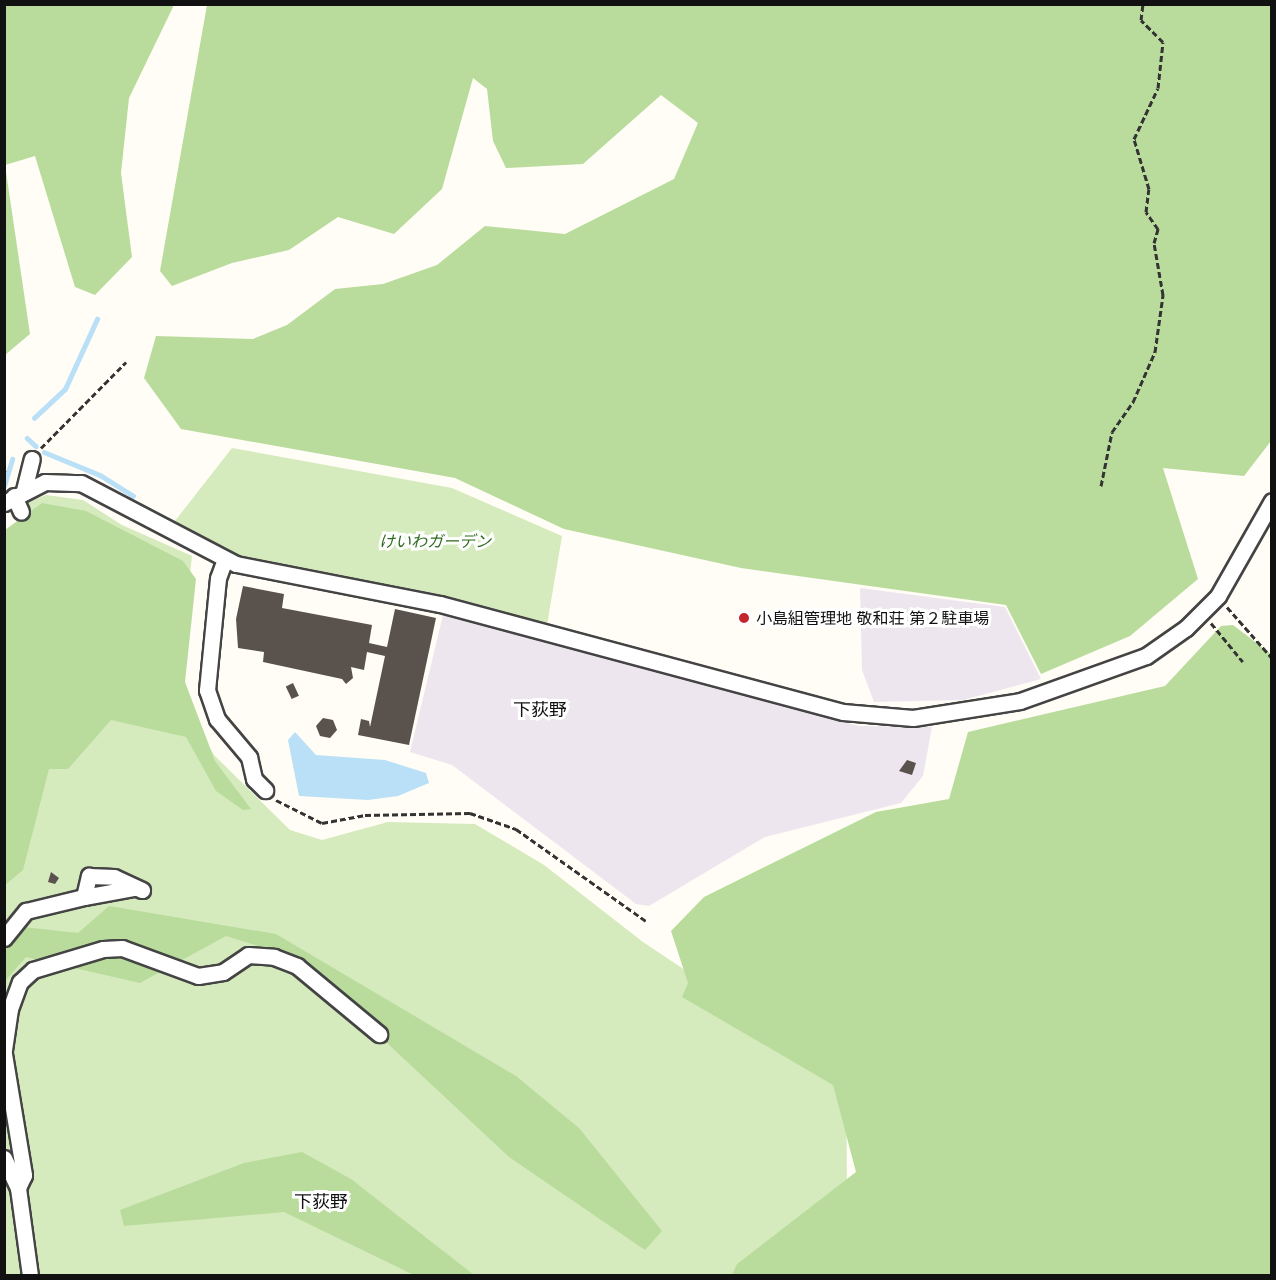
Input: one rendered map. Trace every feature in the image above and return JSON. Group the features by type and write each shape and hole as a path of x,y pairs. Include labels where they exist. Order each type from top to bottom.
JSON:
{"street":[{"path":"21,512 14,496 32,459"},
{"path":"14,496 53,482 92,485 225,559 259,569 371,587 843,712 890,717 966,713 1104,674 1146,656 1201,614 1218,596 1272,501"},
{"path":"225,559 218,578 207,690 217,719 249,757 254,779 265,790"},
{"path":"4,938 26,911 84,897 89,876 96,874 138,889"},
{"path":"18,1188 24,1175 4,1052 10,1009 20,982 33,970 103,949 122,948 198,976 223,972 248,955 274,957 297,966 380,1034"},
{"path":"4,1158 18,1188 30,1275"}],"path":[{"path":"1101,486 1112,432 1132,402 1155,352 1164,295 1154,243 1158,229 1146,212 1149,189 1134,139 1158,88 1163,42 1141,20 1143,4"},
{"path":"32,459 126,362"},
{"path":"1218,596 1272,658"},
{"path":"1201,614 1243,662"},
{"path":"265,790 283,806 322,823 365,815 470,813 516,829 646,921"}],"shaded area":[{"path":"860,588 1005,607 1041,679 963,700 874,702 862,670"},
{"path":"443,615 859,726 932,727 923,776 901,803 765,837 649,906 636,904 452,765 410,752"}],"green space":[{"path":"5,4 174,5 129,98 121,173 132,257 95,295 75,287 35,156 5,165"},
{"path":"207,5 1271,5 1271,441 1244,476 1163,468 1198,579 1130,636 1041,674 1006,605 741,568 564,529 455,478 181,429 144,378 156,336 253,339 287,325 335,289 383,284 437,265 485,226 565,234 674,179 698,123 661,95 583,164 506,168 493,141 487,89 473,78 442,189 394,234 338,217 289,250 232,263 172,286 160,271"},
{"path":"5,165 30,334 5,355"},
{"name":"けいわガーデン","path":"232,448 452,488 562,536 547,625 391,586 248,561 171,526"},
{"path":"46,495 83,500 122,525 192,556 178,677 187,714 215,756 290,830 322,840 388,822 475,824 544,865 643,942 755,1017 846,1071 847,1189 782,1275 5,1276 4,784 14,721 19,506"},
{"path":"42,503 86,511 183,561 196,579 185,682 215,761 251,809 243,810 216,791 186,737 111,720 68,769 49,769 23,870 4,886 5,530"},
{"path":"1233,625 1271,654 1271,1275 732,1275 737,1264 856,1172 833,1085 682,997 688,983 671,931 704,897 876,812 949,799 968,732 1165,686 1221,626"},
{"path":"109,906 276,934 516,1076 579,1128 662,1231 645,1250 509,1157 295,957 226,936 140,983 26,957 5,981 5,925 78,933"},
{"path":"302,1152 351,1179 474,1275 414,1275 284,1212 124,1226 120,1210 244,1163"}],"water":[{"path":"295,732 316,755 385,760 426,773 429,783 398,796 368,800 299,796 288,740"}],"building":[{"path":"243,586 284,594 282,608 372,625 369,643 387,647 395,609 436,618 409,745 358,735 361,719 369,721 370,727 385,656 367,652 364,670 351,667 353,678 346,684 342,679 263,662 264,652 238,648 236,619"},
{"path":"293,683 299,696 292,699 286,686"},
{"path":"323,718 333,720 337,730 330,738 320,736 316,726"},
{"path":"907,760 916,763 912,775 899,771"},
{"path":"51,872 59,878 55,884 48,882"}],"waterway":[{"path":"34,418 65,389 97,319"},
{"path":"27,438 36,446"},
{"path":"44,452 100,475 133,496"},
{"path":"4,486 12,459"}],"place":[{"name":"小島組管理地 敬和荘 第２駐車場","path":"744,618"}],"district":[{"name":"下荻野","path":"540,710"},
{"name":"下荻野","path":"321,1202"}]}
